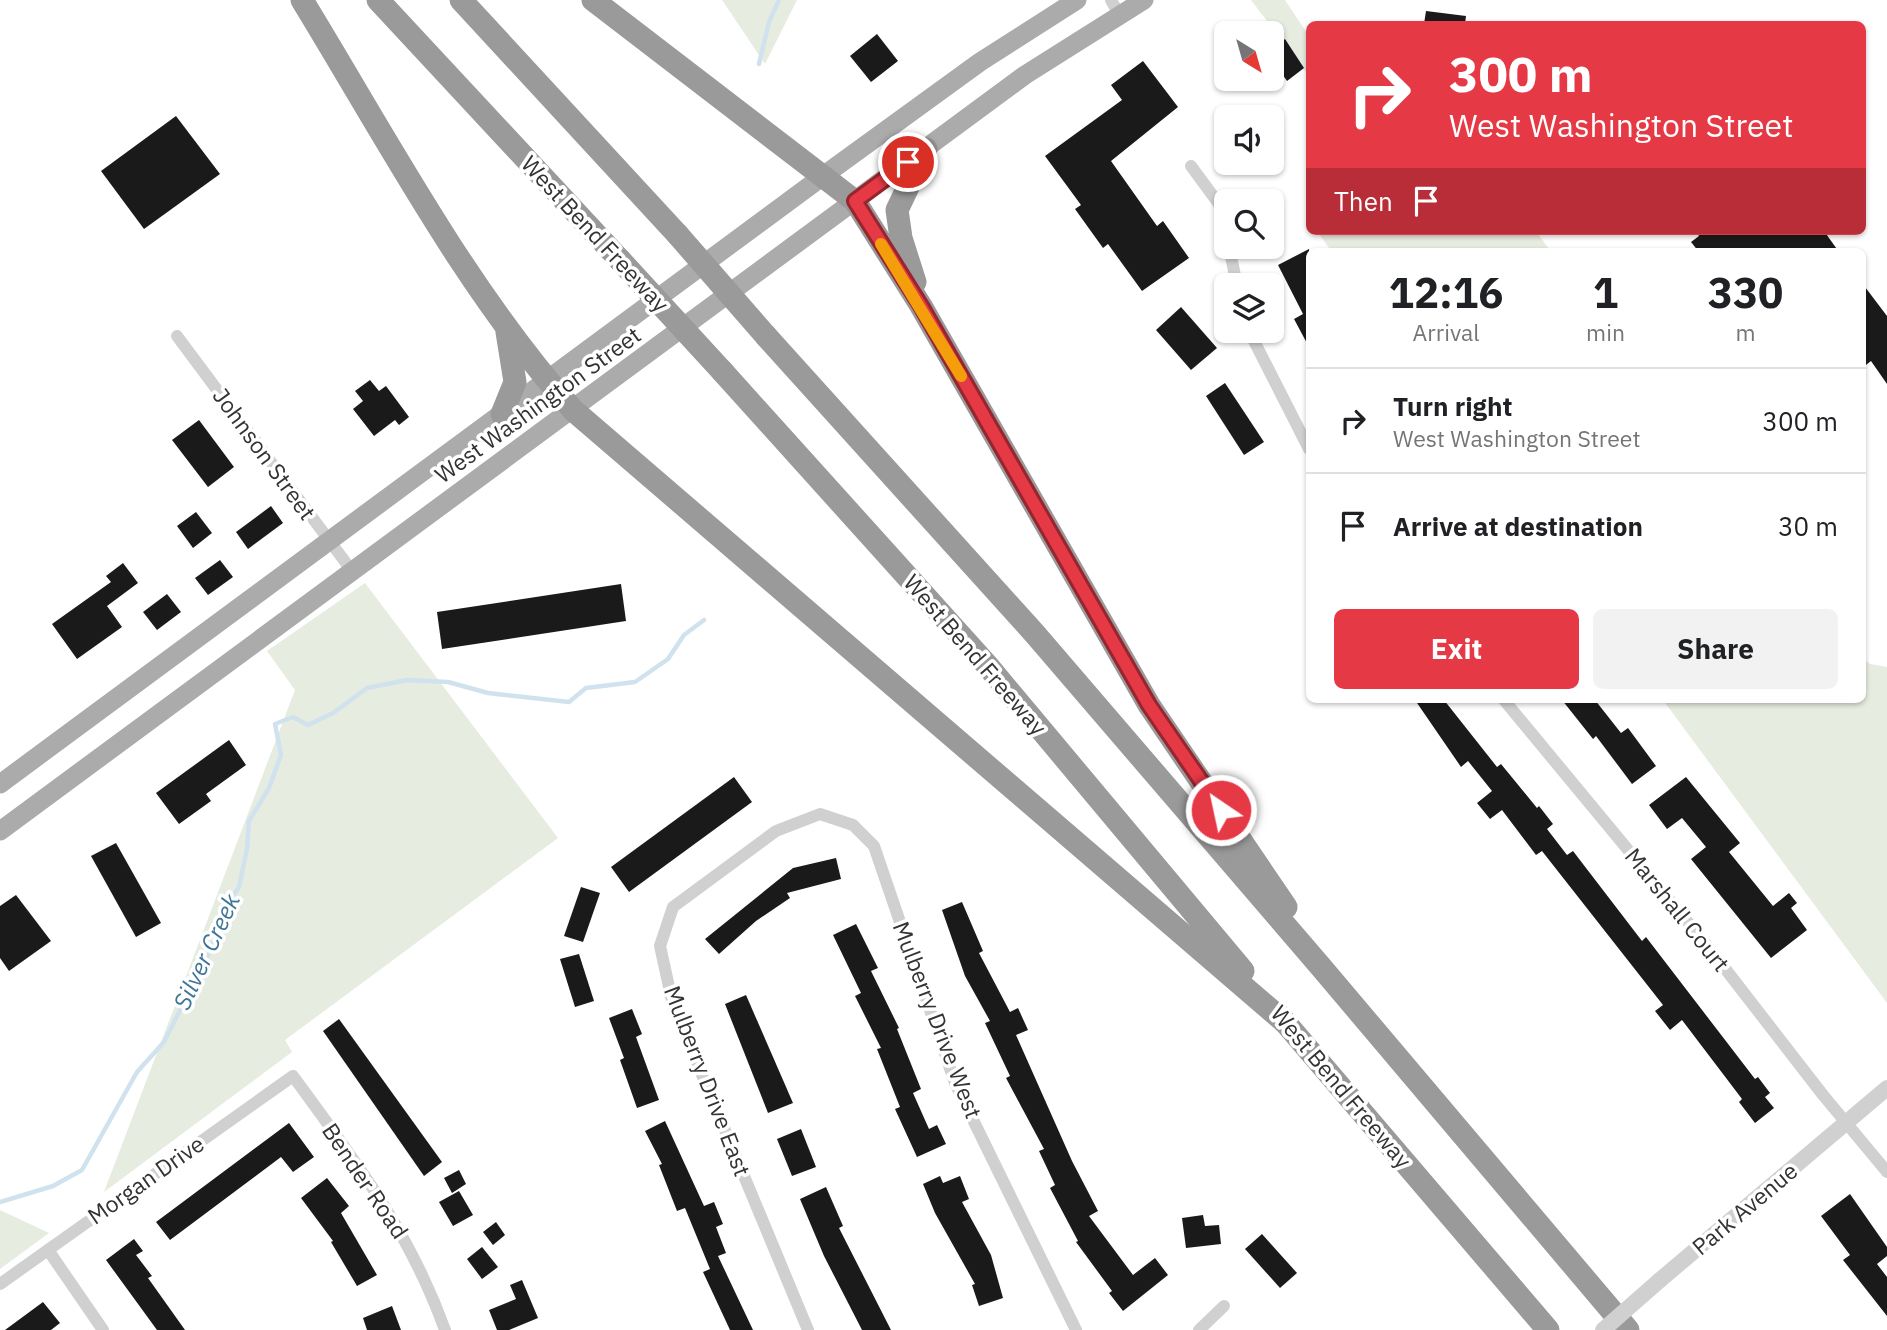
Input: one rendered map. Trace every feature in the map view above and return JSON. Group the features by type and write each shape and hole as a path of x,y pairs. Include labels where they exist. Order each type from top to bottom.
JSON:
{"highway":[{"path":"302,0 507,329 573,410 1287,1024"},
{"name":"West Bend Freeway","path":"378,0 722,371 987,665 1287,1024 1548,1330"},
{"path":"461,0 678,235 1044,645 1628,1330"},
{"path":"593,0 855,201 921,306 1149,705 1292,915 1321,967"},
{"path":"921,306 897,210 926,149"},
{"path":"502,414 515,382 507,329"}],"main road":[{"name":"West Washington Street","path":"0,784 823,176 980,62 1077,0"},
{"name":"West Washington Street","path":"0,831 1116,8 1144,0"}],"street":[{"path":"1191,166 1214,197"},
{"name":"Johnson Street","path":"177,336 352,571"},
{"path":"1255,343 1306,443"},
{"name":"Marshall Court","path":"1506,703 1706,944 1887,1172"},
{"name":"Mulberry Drive East","path":"808,1330 673,1005 660,946 673,907 776,831 820,814 853,825"},
{"name":"Mulberry Drive West","path":"853,825 874,846 955,1083 1076,1330"},
{"name":"Morgan Drive","path":"0,1284 293,1076"},
{"name":"Bender Road","path":"293,1076 382,1198 428,1281 445,1330"},
{"name":"Park Avenue","path":"1603,1330 1887,1088"},
{"path":"48,1250 103,1330"},
{"path":"1199,1330 1224,1306"}],"shaded area":[{"path":"722,0 797,0 765,64"},
{"path":"1251,0 1285,0 1306,32 1306,72 1284,43 1284,21 1267,21"},
{"path":"1320,235 1539,235 1548,248 1329,248"},
{"path":"365,583 558,838 285,1040 292,1052 104,1192 295,690 267,651"},
{"path":"1866,661 1887,667 1887,1003 1665,703 1866,703"},
{"path":"0,1210 49,1233 0,1269"}],"building":[{"path":"1426,11 1466,16 1465,21 1424,21"},
{"path":"877,34 898,61 871,82 850,56"},
{"path":"1284,40 1304,68 1287,81 1284,77"},
{"path":"1143,61 1178,107 1111,161 1157,226 1163,221 1189,258 1142,291 1108,244 1103,248 1075,209 1081,205 1045,156 1122,100 1111,85"},
{"path":"176,116 220,174 144,229 101,171"},
{"path":"1827,235 1836,248 1696,248 1691,242 1699,236"},
{"path":"1306,251 1306,341 1294,319 1303,314 1278,265"},
{"path":"1866,288 1887,316 1887,384 1871,361 1866,365"},
{"path":"1181,307 1217,348 1191,370 1156,330"},
{"path":"370,380 379,391 386,386 409,417 399,425 395,420 374,436 353,409 363,401 355,391"},
{"path":"1225,383 1264,442 1244,455 1206,396"},
{"path":"199,420 234,467 208,487 172,440"},
{"path":"271,506 283,523 248,549 236,532"},
{"path":"196,512 212,533 193,548 177,526"},
{"path":"220,560 233,577 208,595 195,578"},
{"path":"123,563 138,583 107,606 122,627 77,659 52,624 111,582 106,576"},
{"path":"621,584 626,621 442,649 437,612"},
{"path":"167,594 181,612 157,630 143,612"},
{"path":"1417,703 1446,703 1497,767 1501,764 1537,808 1539,806 1553,824 1547,829 1567,855 1573,851 1642,941 1646,937 1755,1079 1758,1077 1770,1093 1765,1097 1774,1108 1755,1123 1739,1102 1742,1099 1682,1020 1670,1030 1655,1011 1663,1005 1542,851 1536,855 1502,810 1490,819 1477,803 1492,791 1468,761 1461,767"},
{"path":"1564,703 1597,703 1621,733 1628,728 1656,766 1632,784 1596,736 1593,739"},
{"path":"229,740 246,765 206,794 211,801 179,824 156,793"},
{"path":"734,777 752,802 629,892 611,867"},
{"path":"1686,777 1740,843 1729,852 1773,906 1789,893 1797,903 1791,908 1807,930 1771,958 1691,859 1706,847 1682,818 1667,829 1649,805"},
{"path":"116,843 161,923 136,937 91,856"},
{"path":"836,858 841,879 787,893 790,898 756,921 719,954 705,939 793,868"},
{"path":"581,887 600,893 583,942 564,936"},
{"path":"16,895 51,941 9,971 0,958 0,906"},
{"path":"962,902 983,951 979,953 1010,1012 1018,1008 1028,1030 1016,1035 1072,1161 1098,1211 1089,1216 1133,1275 1155,1258 1168,1275 1123,1311 1109,1293 1112,1291 1076,1242 1078,1241 1050,1188 1055,1185 1039,1151 1044,1149 1006,1078 1010,1076 985,1023 990,1021 965,976 942,910"},
{"path":"856,924 878,968 871,971 899,1028 897,1029 921,1089 913,1093 929,1129 937,1125 946,1144 917,1157 895,1109 900,1107 877,1049 881,1048 855,996 861,993 833,935"},
{"path":"579,954 594,1001 575,1007 560,959"},
{"path":"746,995 793,1103 768,1113 725,1004"},
{"path":"632,1009 642,1034 636,1037 659,1100 637,1108 620,1060 624,1058 609,1018"},
{"path":"339,1019 442,1162 424,1176 323,1031"},
{"path":"665,1121 704,1206 714,1202 723,1224 716,1227 726,1253 718,1256 753,1330 730,1330 703,1272 710,1269 685,1208 677,1211 659,1165 662,1164 645,1131"},
{"path":"289,1123 314,1157 293,1172 281,1157 170,1240 156,1222"},
{"path":"801,1129 816,1167 792,1176 777,1139"},
{"path":"459,1170 466,1184 452,1193 444,1178"},
{"path":"940,1176 943,1183 960,1176 969,1199 962,1202 991,1255 1003,1298 979,1306 972,1285 975,1284 935,1213 923,1184"},
{"path":"327,1178 349,1206 341,1213 377,1275 357,1286 331,1242 333,1241 301,1198"},
{"path":"826,1187 843,1226 839,1228 891,1330 862,1330 824,1256 800,1199"},
{"path":"459,1191 473,1215 453,1226 439,1202"},
{"path":"1850,1194 1887,1247 1887,1256 1877,1264 1887,1277 1887,1316 1843,1260 1850,1255 1821,1216"},
{"path":"1203,1215 1205,1226 1219,1225 1221,1244 1186,1248 1182,1218"},
{"path":"496,1222 505,1235 493,1245 483,1232"},
{"path":"1262,1234 1297,1273 1280,1288 1245,1249"},
{"path":"134,1239 143,1251 136,1255 152,1276 148,1278 185,1330 157,1330 106,1260"},
{"path":"482,1247 498,1267 482,1279 467,1259"},
{"path":"522,1280 538,1318 509,1330 497,1330 489,1310 516,1299 510,1285"},
{"path":"43,1302 60,1323 51,1330 5,1330"},
{"path":"392,1306 401,1330 367,1330 363,1318"}],"waterway":[{"name":"Silver Creek","path":"759,64 769,22 779,0"},
{"name":"Silver Creek","path":"0,1202 53,1186 82,1170 137,1072 164,1042 212,947 222,913 239,887 247,849 249,821 269,788 281,755 275,724 293,717 308,725 333,713 367,688 407,680 448,682 488,693 569,702 586,688 635,682 668,659 684,635 704,620"}],"slow traffic":[{"path":"881,244 961,376"}],"route":[{"path":"908,162 855,201 921,306 1149,705 1221,810"}]}
